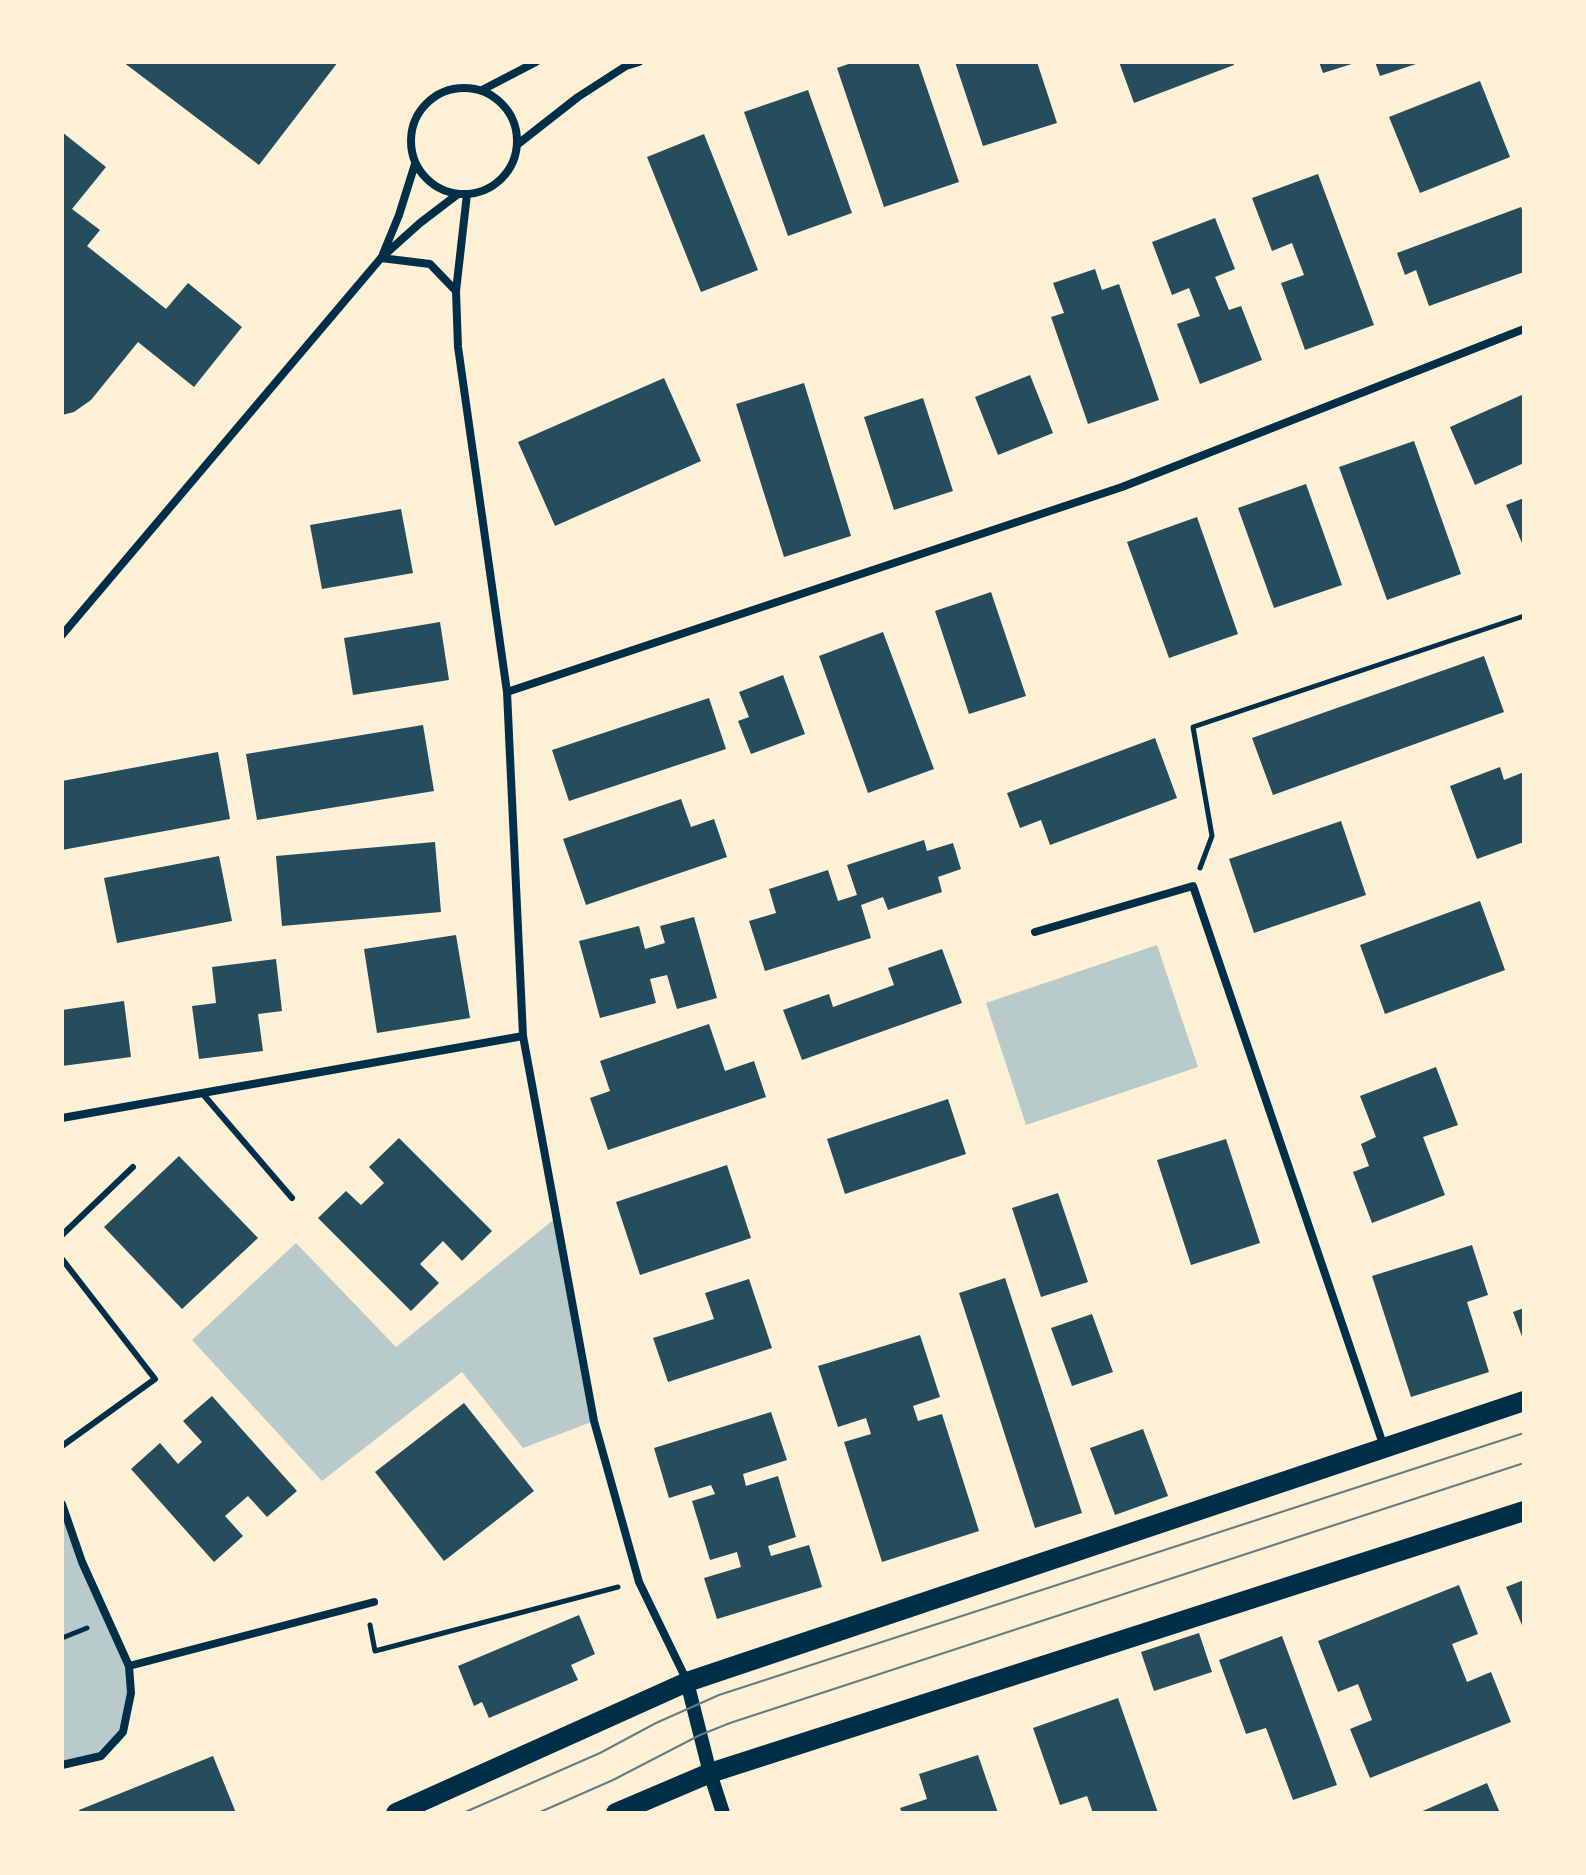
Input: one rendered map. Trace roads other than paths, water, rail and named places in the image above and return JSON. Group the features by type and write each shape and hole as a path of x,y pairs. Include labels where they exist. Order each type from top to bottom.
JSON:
{"main road":[{"path":"396,1813 687,1682 1524,1401"},
{"path":"616,1813 710,1773 1524,1511"}],"street":[{"path":"482,90 536,62"},
{"path":"518,144 578,97 626,66 639,62"},
{"path":"381,258 415,164 411,136 420,110 441,92 455,88 482,90 505,106 512,117 518,144 510,169 502,179 480,192 463,194 440,189 426,179 415,164"},
{"path":"62,635 381,258 420,223 463,194"},
{"path":"463,194 456,291 458,347 507,692 523,1036 594,1421 639,1582 687,1682 723,1813"},
{"path":"381,258 430,264 456,291"},
{"path":"507,692 1122,487 1524,329"},
{"path":"1035,932 1193,886 1384,1447"},
{"path":"62,1118 523,1036"},
{"path":"62,1504 82,1562 129,1666 131,1693 123,1732 101,1756 62,1765"},
{"path":"129,1666 370,1603"}],"lane":[{"path":"202,1093 292,1198"},
{"path":"62,1235 133,1167"},
{"path":"62,1259 155,1379 62,1446"}],"tram line":[{"path":"463,1813 600,1753 656,1723 719,1695 1524,1433"},
{"path":"538,1813 730,1723 1524,1463"}]}
